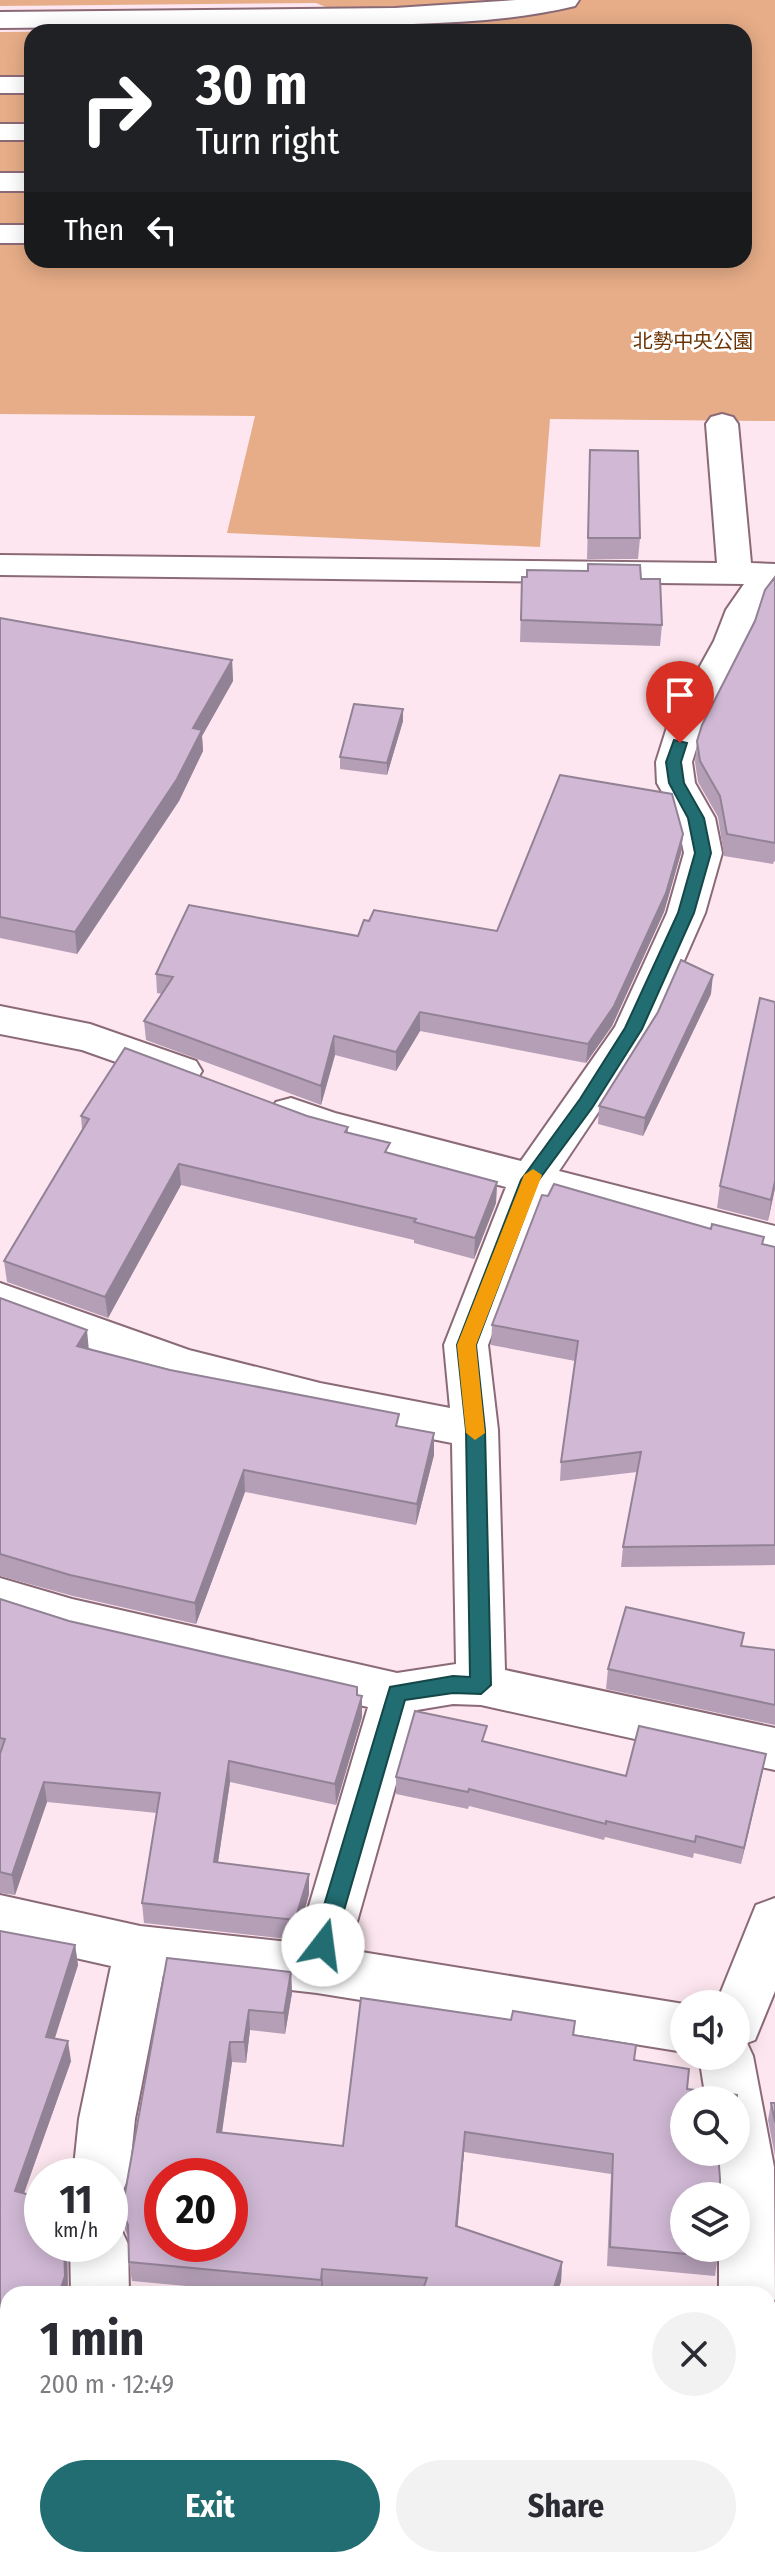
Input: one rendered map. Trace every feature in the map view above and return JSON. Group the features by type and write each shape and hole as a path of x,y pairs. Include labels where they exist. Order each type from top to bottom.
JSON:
{"street":[{"path":"0,20 395,16 510,9 566,0"},
{"path":"0,85 24,85"},
{"path":"0,132 24,132"},
{"path":"0,182 24,182"},
{"path":"0,234 24,234"},
{"path":"481,1685 475,1430 466,1345 530,1180 586,1103 634,1029 686,913 703,853 696,818 676,783 674,762 686,724 732,641 759,573 722,424"},
{"path":"0,565 759,573"},
{"path":"0,1020 90,1038 324,1125 775,1242"},
{"path":"0,1299 182,1365 320,1400 475,1430"},
{"path":"0,1597 72,1619 397,1693 453,1684 481,1685 775,1749"},
{"path":"317,1969 397,1693"},
{"path":"0,1918 140,1949 317,1969 670,2026"},
{"path":"749,1990 775,1921"},
{"path":"103,2158 109,2110 136,1989 140,1949"},
{"path":"746,2166 748,2286"},
{"path":"99,2262 100,2286"}],"green space":[{"name":"北勢中央公園","path":"0,0 775,0 775,421 550,419 540,547 227,533 255,416 0,414 0,32 24,32 24,268 752,268 752,24 368,24 316,3 0,6"}],"building":[{"path":"590,450 638,451 640,538 588,538"},
{"path":"588,564 640,565 641,579 660,579 662,625 521,620 522,577 527,577 527,570 588,571"},
{"path":"775,577 775,843 727,834 720,796 700,761 697,741 702,725 755,621 765,590"},
{"path":"0,618 232,660 193,728 202,730 177,779 75,932 0,917"},
{"path":"354,704 403,709 387,763 340,757"},
{"path":"560,775 672,794 683,834 666,893 614,1006 588,1044 420,1012 396,1052 334,1036 321,1086 144,1021 173,977 156,974 189,905 358,936 364,920 369,921 374,910 497,931"},
{"path":"681,960 713,975 645,1118 599,1106 658,1012"},
{"path":"760,998 775,1002 775,1181 771,1200 720,1186"},
{"path":"125,1048 307,1116 348,1127 345,1132 390,1143 385,1152 497,1182 475,1238 414,1222 416,1219 179,1164 105,1297 4,1261 89,1119 81,1116"},
{"path":"554,1184 711,1229 712,1224 764,1237 762,1244 775,1247 775,1545 623,1547 641,1452 561,1462 578,1341 492,1325 542,1195 548,1196"},
{"path":"0,1298 87,1330 77,1346 170,1370 399,1414 396,1426 434,1433 417,1504 244,1470 195,1603 70,1575 0,1554"},
{"path":"0,1599 69,1621 357,1687 357,1695 362,1696 335,1784 229,1761 214,1862 309,1874 295,1920 142,1903 160,1793 44,1782 12,1875 0,1872 0,1754 5,1739 0,1738"},
{"path":"626,1607 744,1633 741,1646 775,1650 775,1705 608,1669"},
{"path":"415,1711 487,1726 482,1741 626,1776 639,1726 766,1754 744,1848 696,1836 695,1842 606,1821 606,1824 469,1789 468,1792 396,1777"},
{"path":"0,1931 75,1945 46,2037 68,2041 27,2158 24,2158 15,2191 24,2193 24,2262 65,2262 62,2286 0,2286"},
{"path":"167,1958 291,1972 284,2013 249,2010 244,2042 230,2042 217,2132 343,2146 361,1998 511,2020 513,2011 575,2021 573,2035 636,2045 634,2060 670,2066 670,2070 689,2070 687,2086 670,2086 670,2166 719,2166 720,2182 670,2182 670,2253 610,2247 613,2154 465,2132 456,2226 562,2262 554,2286 424,2286 427,2278 322,2269 321,2280 129,2262 128,2176"}],"slow traffic":[{"path":"475,1433 466,1345 533,1175"}],"route":[{"path":"323,1945 397,1693 453,1684 481,1685 475,1430 466,1345 530,1180 586,1103 634,1029 686,913 703,853 696,818 676,783 674,762 680,743"}]}
